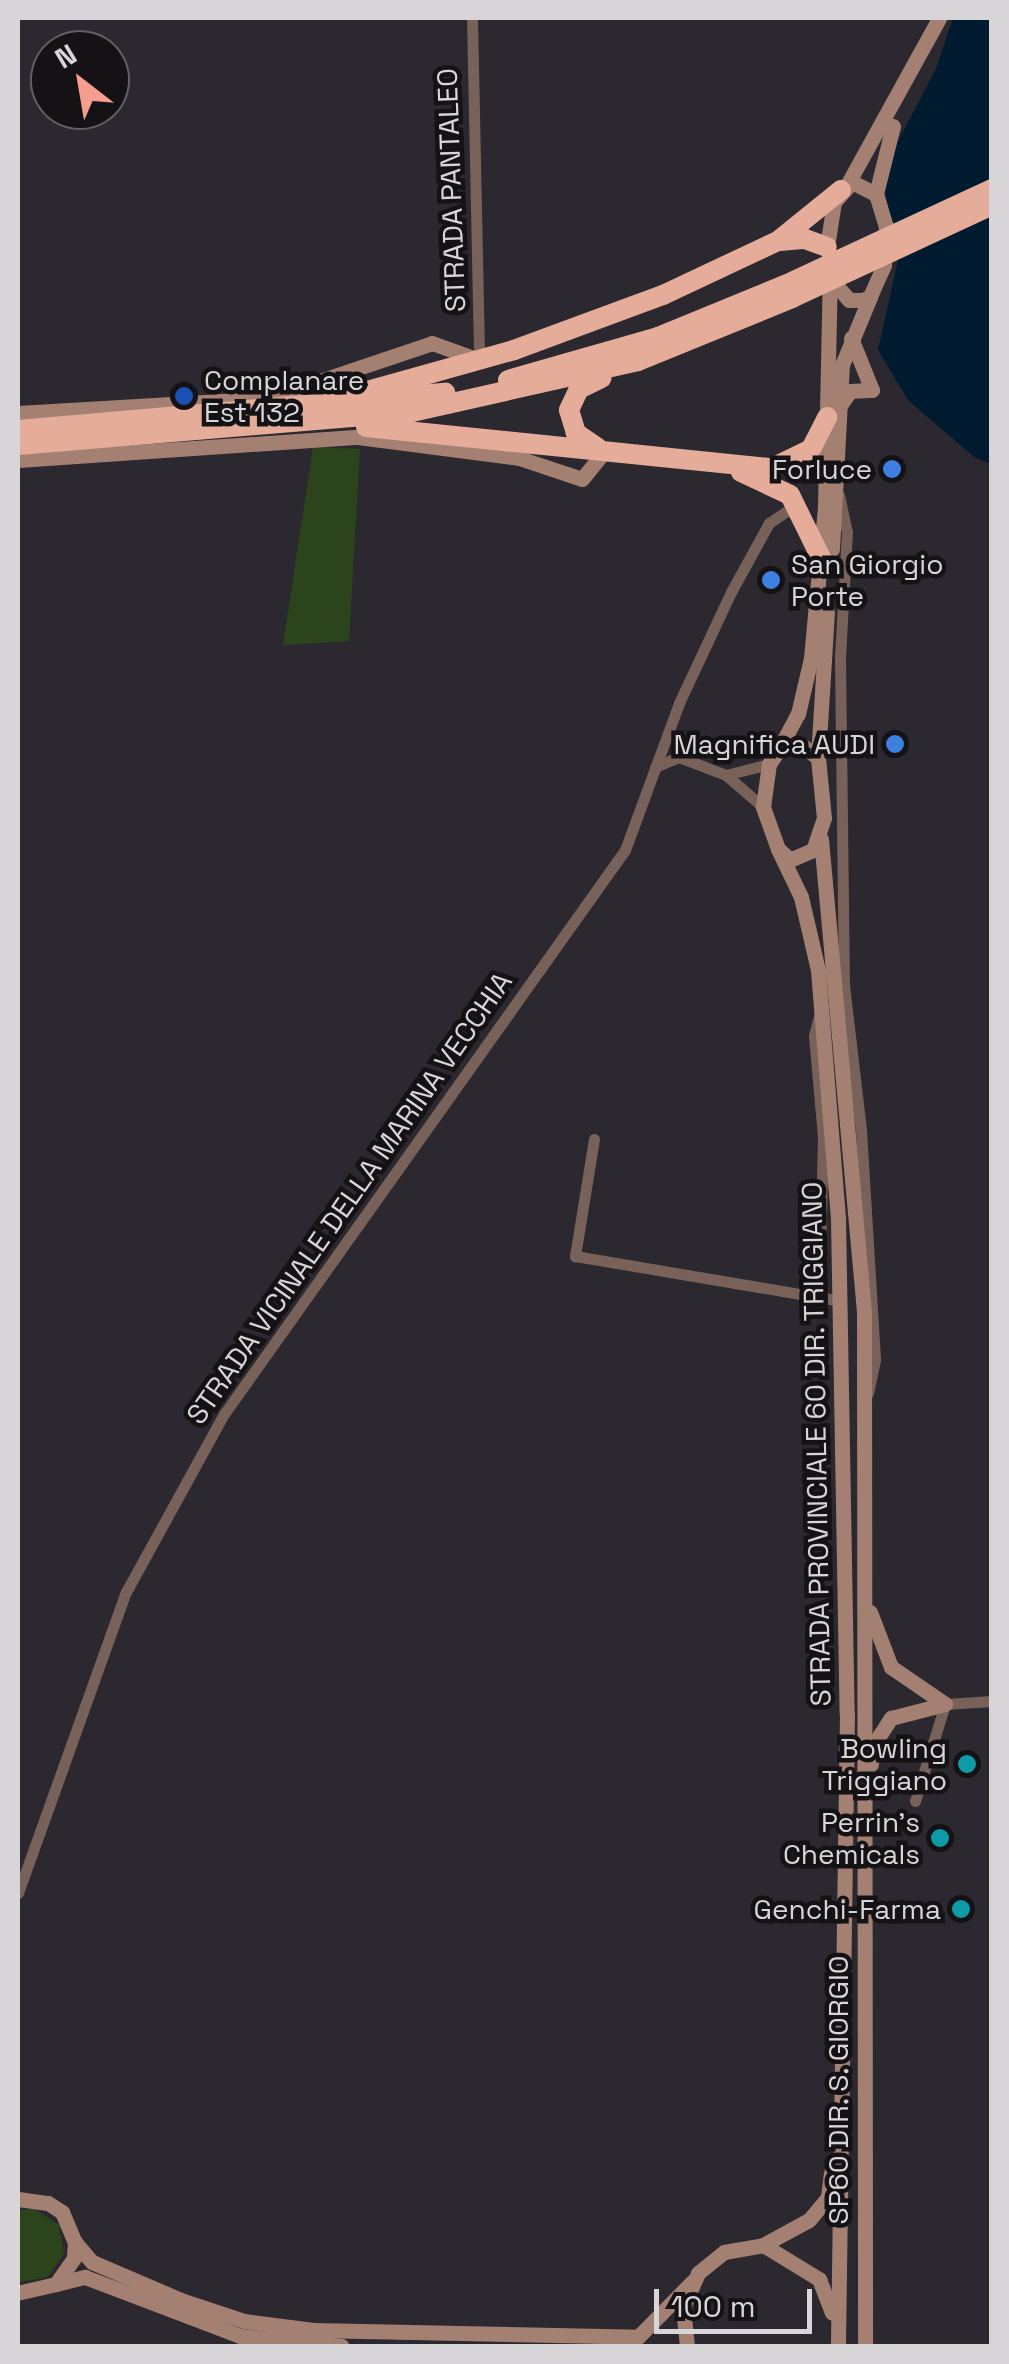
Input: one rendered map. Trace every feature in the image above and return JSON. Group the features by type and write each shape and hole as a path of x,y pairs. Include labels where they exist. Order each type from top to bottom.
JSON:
{"highway":[{"path":"302,418 598,320 778,241 844,188"},
{"path":"604,451 576,433 572,400 589,382 788,291 992,190"},
{"path":"18,430 302,418 440,394 788,291 992,205"},
{"path":"778,241 804,239 827,247"},
{"path":"589,350 598,320"},
{"path":"551,336 589,350"},
{"path":"18,445 447,406 638,360"},
{"path":"302,418 730,467 789,465 811,448 834,410"},
{"path":"730,467 797,504 822,560"}],"main road":[{"path":"818,758 838,492 827,247 844,188 942,18"},
{"path":"763,807 768,764 806,685 822,560 834,410 851,337 870,296 886,243 876,194 884,143 942,18"},
{"path":"844,188 862,182 876,194"},
{"path":"830,272 849,300 870,296"},
{"path":"834,410 850,391 872,390 851,337"},
{"path":"18,414 269,398 432,343 479,360"},
{"path":"18,460 358,437 519,458 582,479 604,451"},
{"path":"779,748 799,743 818,758"},
{"name":"SP60 DIR. S. GIORGIO","path":"818,758 824,804 821,839 826,935 857,1193 864,1406 865,2346"},
{"name":"STRADA PROVINCIALE 60 DIR. TRIGGIANO","path":"763,807 812,939 821,1007 841,1301 846,1696 838,2346"},
{"path":"778,849 797,860 821,839"},
{"path":"863,1533 877,1641 908,1685 944,1704"},
{"path":"862,1863 872,1748 881,1730 905,1711 944,1704"},
{"path":"18,2199 48,2202 62,2212 75,2242 92,2262 181,2300 244,2321 312,2330 638,2337 724,2252 763,2245 809,2220 828,2196 841,2050"},
{"path":"56,2284 67,2272 75,2242"},
{"path":"763,2245 818,2278 831,2303 838,2346"},
{"path":"18,2293 85,2277 240,2336 342,2346"},
{"path":"687,2346 683,2307 692,2282"},
{"path":"865,2300 873,2346"}],"street":[{"name":"STRADA PANTALEO","path":"472,18 479,360"},
{"path":"838,492 847,532 842,805 844,985 875,1360 864,1406"},
{"name":"STRADA VICINALE DELLA MARINA VECCHIA","path":"18,1893 126,1592 224,1414 625,850 668,734 769,523 797,504"},
{"path":"668,734 678,757"},
{"path":"655,767 678,757 726,775 763,807"},
{"path":"726,775 768,764"},
{"path":"824,804 842,805"},
{"path":"819,1300 823,1136 814,1036 821,1007"},
{"path":"594,1139 575,1256 841,1301"},
{"path":"916,1801 944,1704 992,1701"}],"green space":[{"path":"313,447 360,449 349,641 283,645"},
{"path":"35,2209 59,2225 64,2253 48,2277 19,2282 18,2210"}],"water":[{"path":"953,18 991,18 991,464 974,457 908,400 878,350 898,260 885,189 888,160 936,69"}],"place":[{"name":"Complanare Est 132","path":"184,396"},
{"name":"Forluce","path":"892,469"},
{"name":"San Giorgio Porte","path":"771,580"},
{"name":"Magnifica AUDI","path":"895,744"},
{"name":"Bowling Triggiano","path":"967,1764"},
{"name":"Perrin's Chemicals","path":"940,1838"},
{"name":"Genchi-Farma","path":"961,1909"}]}
